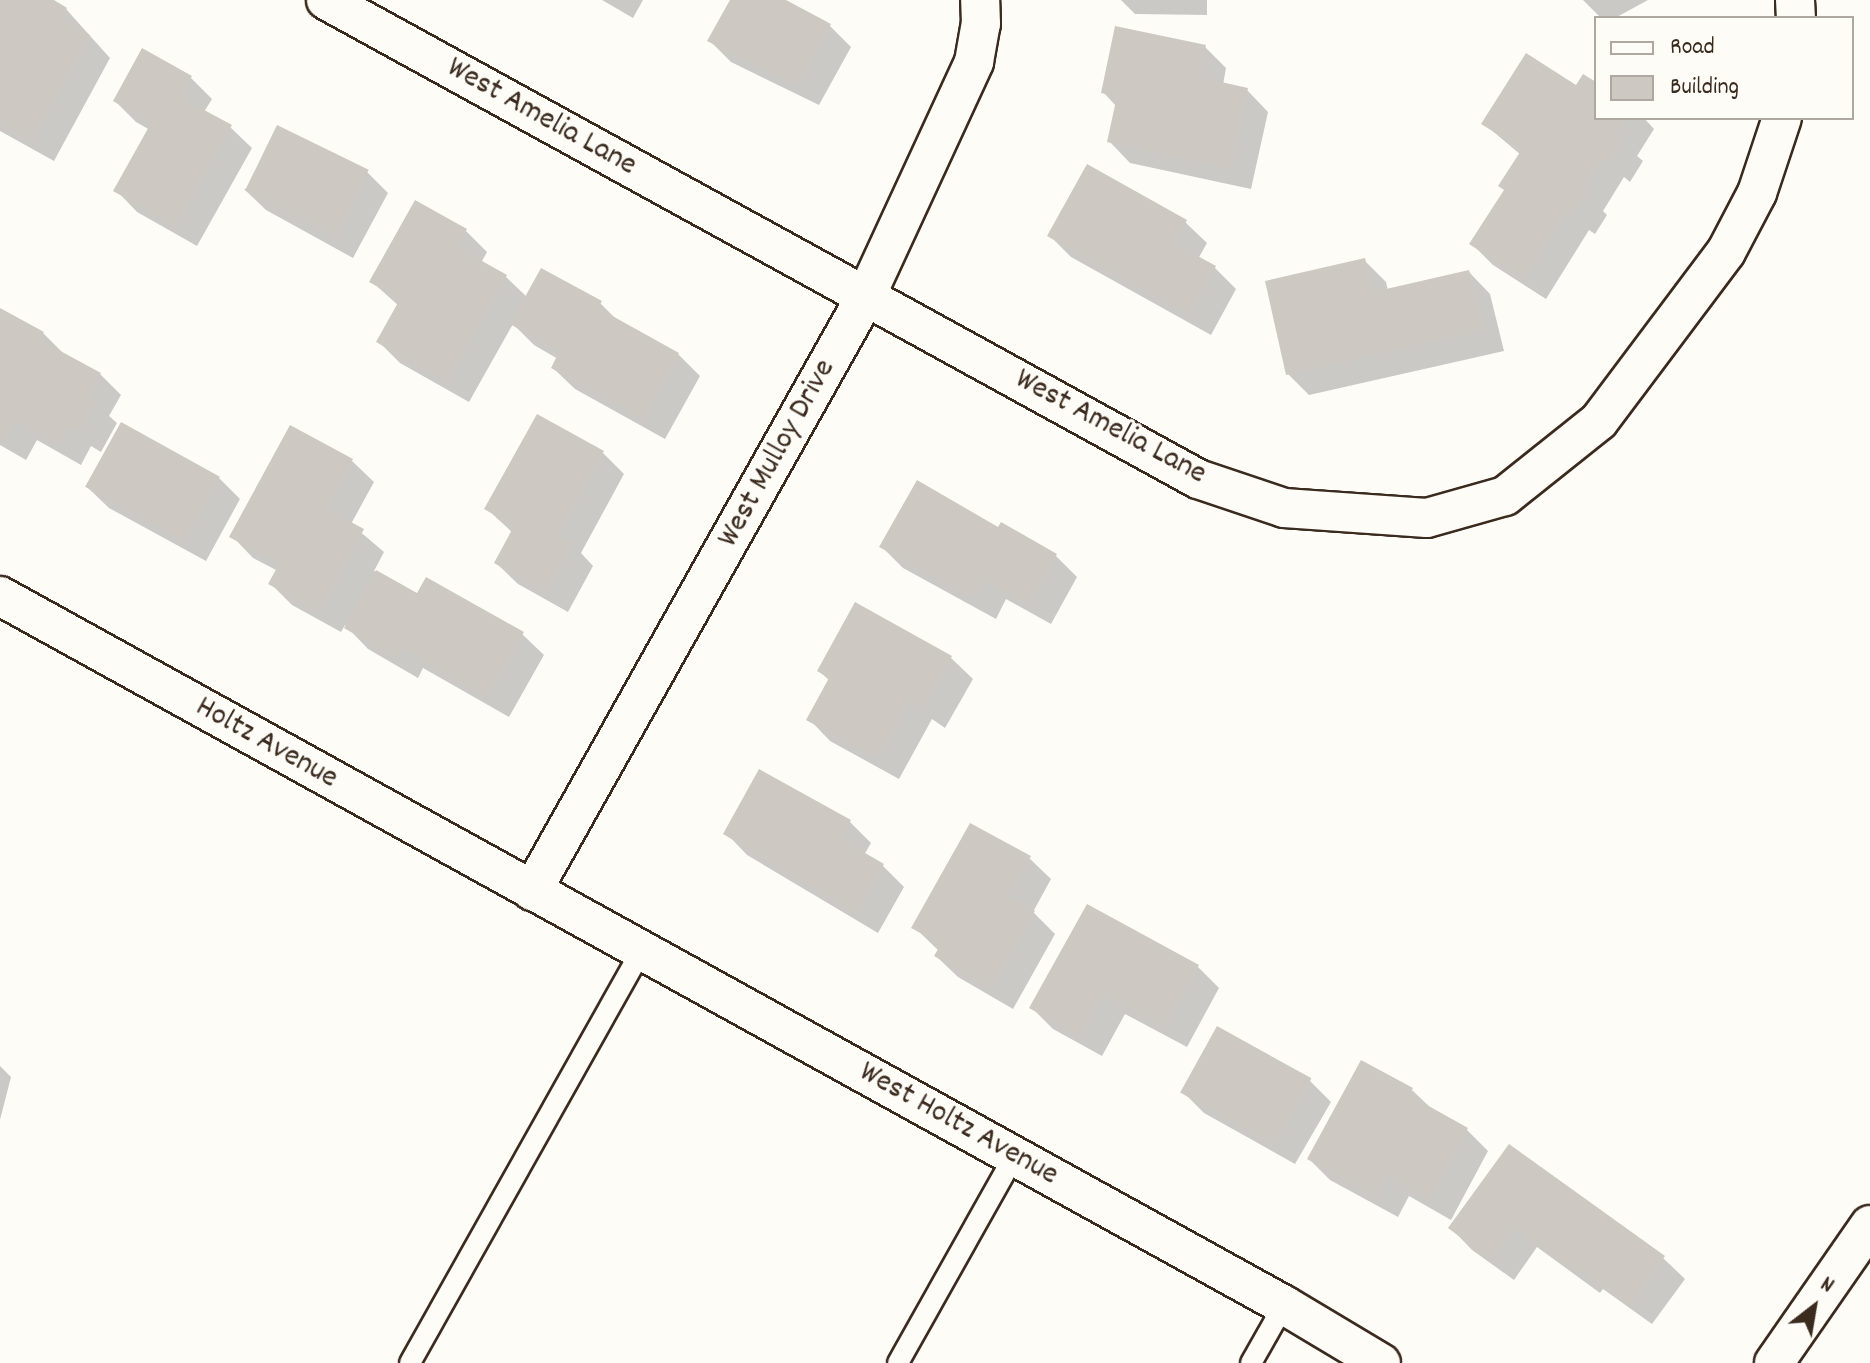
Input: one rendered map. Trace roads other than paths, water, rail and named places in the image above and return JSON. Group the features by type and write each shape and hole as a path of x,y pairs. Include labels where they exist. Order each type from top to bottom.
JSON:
{"street":[{"name":"West Amelia Lane","path":"326,0 1198,479 1284,508 1427,518 1505,496 1599,421 1726,252 1757,193 1781,120"},
{"name":"West Mulloy Drive","path":"532,891 866,296 974,62 981,24 980,0"},
{"name":"Holtz Avenue","path":"0,596 532,891"},
{"name":"West Holtz Avenue","path":"532,891 1284,1305 1381,1363"},
{"path":"1774,1363 1870,1225"}],"lane":[{"path":"410,1363 642,950"},
{"path":"898,1363 1014,1156"},
{"path":"1251,1363 1284,1305"}]}
